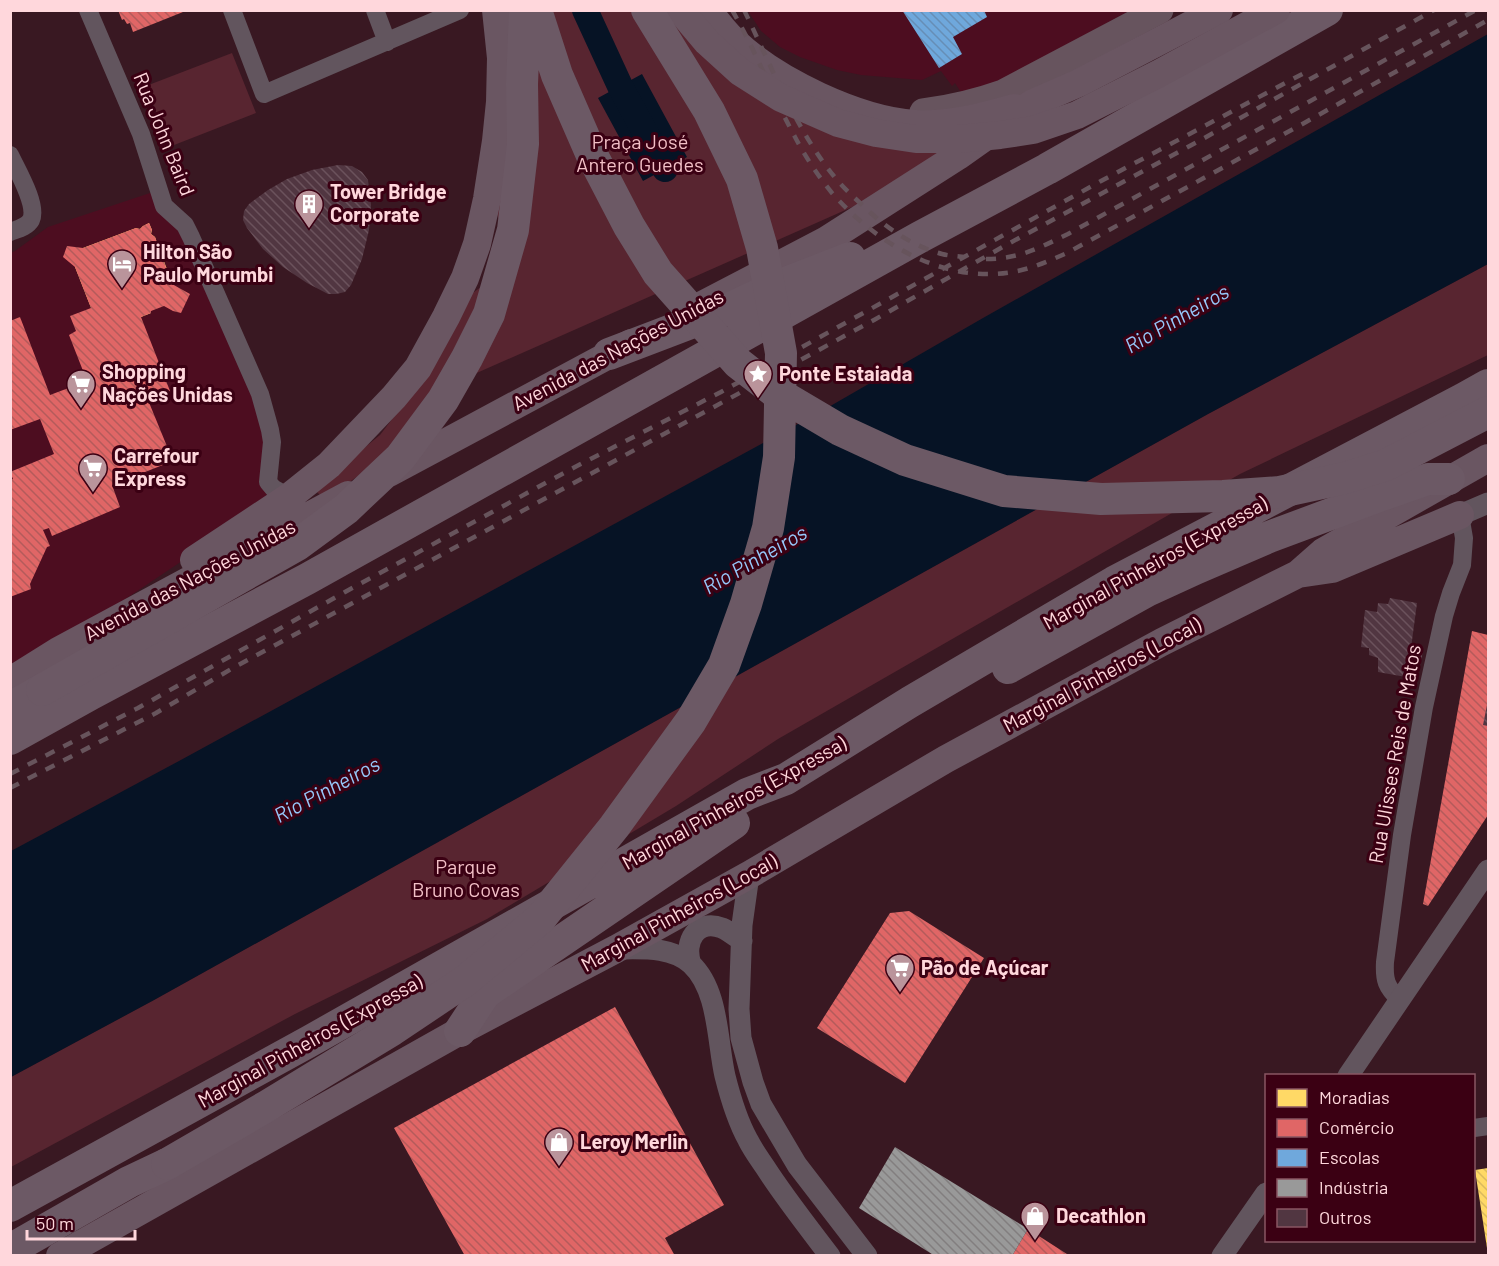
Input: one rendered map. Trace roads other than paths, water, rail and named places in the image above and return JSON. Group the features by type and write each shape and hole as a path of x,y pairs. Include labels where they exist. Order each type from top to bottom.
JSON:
{"highway":[{"path":"138,608 278,489 329,465 394,397 418,368 465,278 477,244 487,199 500,102 501,58 496,10"},
{"path":"10,708 297,545 346,508 400,458 443,400 489,314 513,230 523,144 522,84 525,10"},
{"path":"536,10 557,75 591,153 629,226 658,273 738,363 774,391 840,430 905,460 1004,491 1101,499 1280,492 1345,478 1386,465 1488,412"},
{"path":"10,1250 267,1106 401,1024 465,981 540,919 614,827 691,721 724,664 746,604 768,528 779,457 781,352 762,248 742,179 710,111 647,10"},
{"path":"680,10 707,42 740,72 781,98 838,123 876,133 927,139 1000,135 1034,130 1077,115 1276,10"},
{"path":"708,10 735,42 764,65 825,100 854,111 914,124 945,124 1033,103"},
{"name":"Avenida das Nações Unidas","path":"10,681 58,651 609,354 825,241 958,156 1033,103 1079,83 1219,10"},
{"path":"10,739 318,573 920,237 1047,169 1327,10"},
{"path":"609,354 735,306 773,288 847,259 920,237"},
{"name":"Marginal Pinheiros (Expressa)","path":"10,1206 310,1041 747,794 786,779 910,702 1114,582 1488,384"},
{"path":"1299,574 1323,552 1488,458"},
{"path":"910,702 1013,666 1148,591 1195,568 1269,537 1428,479 1449,479"},
{"path":"1299,574 1332,569 1460,515"},
{"name":"Marginal Pinheiros (Local)","path":"60,1256 460,1031 616,949 749,875 946,759 1162,642 1299,574"},
{"path":"460,1031 485,993 757,808 786,779"},
{"path":"10,1227 48,1207 129,1182"}],"main road":[{"path":"854,111 922,112 977,103 1003,93 1160,10"}],"street":[{"name":"Rua John Baird","path":"88,10 141,134 164,206 185,225 260,394 270,430 278,489"},
{"path":"232,10 264,94 460,10"},
{"path":"375,10 387,42"},
{"path":"10,155 32,202 33,213 26,226 10,232"},
{"path":"1460,515 1488,503"},
{"name":"Rua Ulisses Reis de Matos","path":"1400,1000 1387,987 1384,976 1385,962 1401,835 1424,707 1444,616 1462,565 1464,538 1460,515"},
{"path":"1349,1074 1488,870"},
{"path":"749,875 744,908 739,1009 741,1038 753,1083 761,1104 797,1166 867,1256"},
{"path":"691,964 688,953 689,943 702,927 722,928 742,941"},
{"path":"616,949 648,949 667,952 683,958 700,974 716,1016 725,1074 747,1140 789,1203 830,1256"},
{"path":"1222,1256 1265,1194"}],"water":[{"name":"Rio Pinheiros","path":"1488,34 1488,264 1208,414 154,1000 11,1077 11,851 820,412"},
{"path":"642,74 687,157 643,181 598,98"}],"waterway":[{"path":"585,10 620,86 665,169"}],"railway":[{"path":"732,10 803,151 832,193 869,228 913,256 961,272 986,274 1026,269 1067,253 1488,20"},
{"path":"744,10 795,117 819,157 837,180 851,195 896,233 932,251 965,257"},
{"path":"10,788 156,713 233,668 874,320 1434,10"},
{"path":"986,259 1019,255 1068,234 1476,10"},
{"path":"10,774 138,708 345,592 575,467 721,392 1101,181 1306,72"}],"place":[{"name":"Tower Bridge Corporate","path":"309,230"},
{"name":"Hilton São Paulo Morumbi","path":"122,290"},
{"name":"Ponte Estaiada","path":"758,400"},
{"name":"Shopping Nações Unidas","path":"81,410"},
{"name":"Carrefour Express","path":"93,494"},
{"name":"Pão de Açúcar","path":"900,994"},
{"name":"Leroy Merlin","path":"559,1168"},
{"name":"Decathlon","path":"1035,1242"}],"park label":[{"name":"Praça José Antero Guedes","path":"640,154"},
{"name":"Parque Bruno Covas","path":"466,878"}]}
